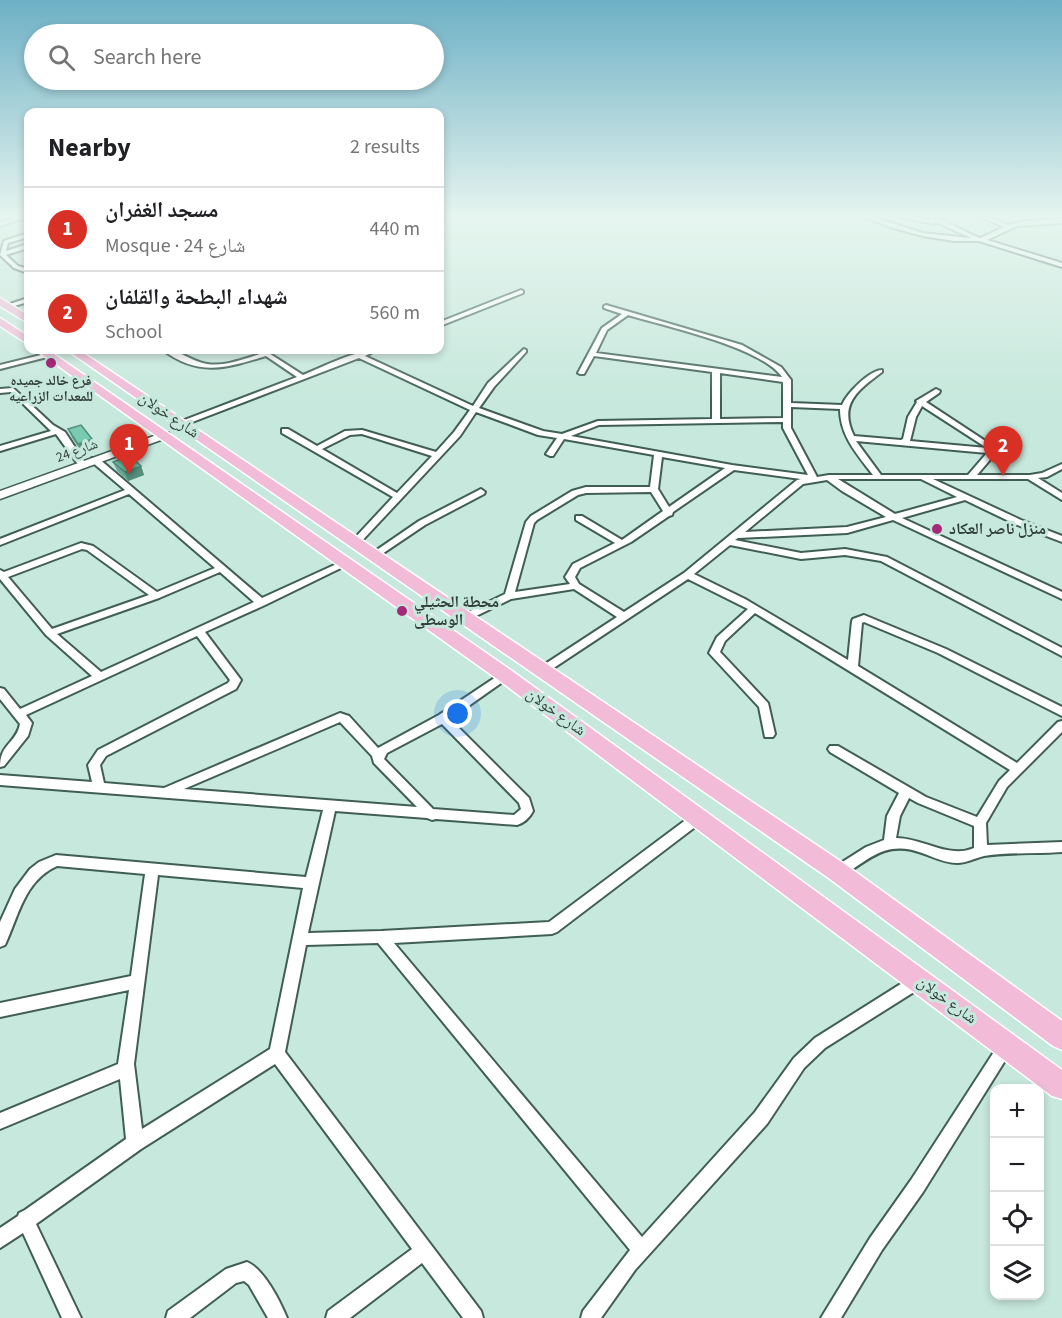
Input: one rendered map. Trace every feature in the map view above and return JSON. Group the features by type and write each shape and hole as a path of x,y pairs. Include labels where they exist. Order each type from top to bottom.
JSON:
{"main road":[{"path":"4,303 24,317"},
{"path":"0,321 24,338"},
{"name":"شارع خولان","path":"48,354 506,676 1062,1086"},
{"name":"شارع خولان","path":"78,354 838,872 1062,1037"}],"street":[{"path":"444,322 521,292"},
{"path":"4,303 24,300"},
{"path":"606,307 740,346 779,368 787,380 787,428 814,478"},
{"path":"582,373 604,329 627,313"},
{"path":"444,318 448,320"},
{"path":"355,543 457,434 491,385 524,351"},
{"path":"0,366 39,354"},
{"path":"174,354 193,364 216,369 267,354 301,377"},
{"path":"182,424 361,354"},
{"path":"591,354 787,380"},
{"path":"358,355 474,409 518,426 562,437 732,467 814,478 922,478 1030,477 1044,475 1062,466"},
{"path":"716,370 716,419"},
{"path":"879,477 850,438 843,414 852,395 880,370"},
{"path":"0,391 13,390 58,431 80,461"},
{"path":"903,443 907,440 912,411 920,401 936,391"},
{"path":"920,401 984,441 992,451"},
{"path":"787,405 845,406"},
{"path":"550,454 562,437 598,423 716,419 786,420"},
{"path":"0,449 58,431"},
{"path":"285,431 399,497"},
{"path":"317,449 348,433 362,432 437,455"},
{"name":"شارع 24","path":"0,495 163,433"},
{"name":"شارع 24","path":"0,490 163,433"},
{"path":"850,438 992,451"},
{"path":"969,477 992,451"},
{"path":"658,453 654,489 669,513"},
{"path":"96,460 129,491 262,603"},
{"path":"624,617 576,586 570,577 576,566 621,543 669,513 732,467"},
{"path":"829,477 895,518 1062,596"},
{"path":"1030,477 1062,498"},
{"path":"543,671 687,575 800,482 814,478"},
{"path":"922,478 1062,539"},
{"path":"509,596 530,522 534,518 575,493 586,490 654,489"},
{"path":"0,542 129,491"},
{"path":"373,556 422,523 481,492"},
{"path":"738,535 847,530 964,498"},
{"path":"579,518 621,543"},
{"path":"729,542 801,556 845,552 884,559 1062,652"},
{"path":"100,677 50,633 1,575 81,546 90,548 156,596"},
{"path":"18,714 344,564"},
{"path":"50,633 156,596 222,568"},
{"path":"687,575 729,594 1018,769"},
{"path":"439,630 509,596 576,586"},
{"path":"753,610 721,639 714,653 764,706 769,734"},
{"path":"852,669 857,621 864,618 942,651 1062,712"},
{"path":"99,787 94,765 102,753 232,686 236,680 199,632"},
{"path":"378,755 383,750 442,718 506,676"},
{"path":"0,692 26,723 24,733 0,763"},
{"path":"165,792 333,718 345,718 378,755 378,760 432,814"},
{"path":"0,780 517,820 527,811 525,801 442,718"},
{"path":"981,851 980,823 1003,784 1062,725"},
{"path":"834,749 907,791 980,823"},
{"path":"890,843 889,826 896,807 907,791"},
{"path":"0,1239 25,1219 135,1143 277,1054 310,883 330,805"},
{"path":"300,939 552,928 699,817"},
{"path":"838,872 890,843 906,843 953,858 968,859 981,851 1062,847"},
{"path":"0,941 18,894 36,869 56,860 310,883"},
{"path":"135,1143 126,1069 135,982 152,870"},
{"path":"381,937 641,1250"},
{"path":"590,1318 641,1250 761,1118 800,1063 820,1043 920,980"},
{"path":"0,1010 135,982"},
{"path":"830,1318 1007,1044"},
{"path":"277,1054 474,1318"},
{"path":"0,1121 126,1069"},
{"path":"25,1219 72,1318"},
{"path":"335,1318 424,1251"},
{"path":"175,1318 232,1275 247,1271 255,1279 278,1318"}],"building":[{"path":"81,425 92,439 78,444 68,429"},
{"path":"130,456 141,466 125,472 113,462"}],"place":[{"name":"فرع خالد جميده للمعدات الزراعيه","path":"51,363"},
{"name":"مسجد الغفران","path":"129,474"},
{"name":"شهداء البطحة والقلفان","path":"1003,476"},
{"name":"منزل ناصر العكاد","path":"937,529"},
{"name":"محطة الحثيلي الوسطى","path":"402,611"}]}
